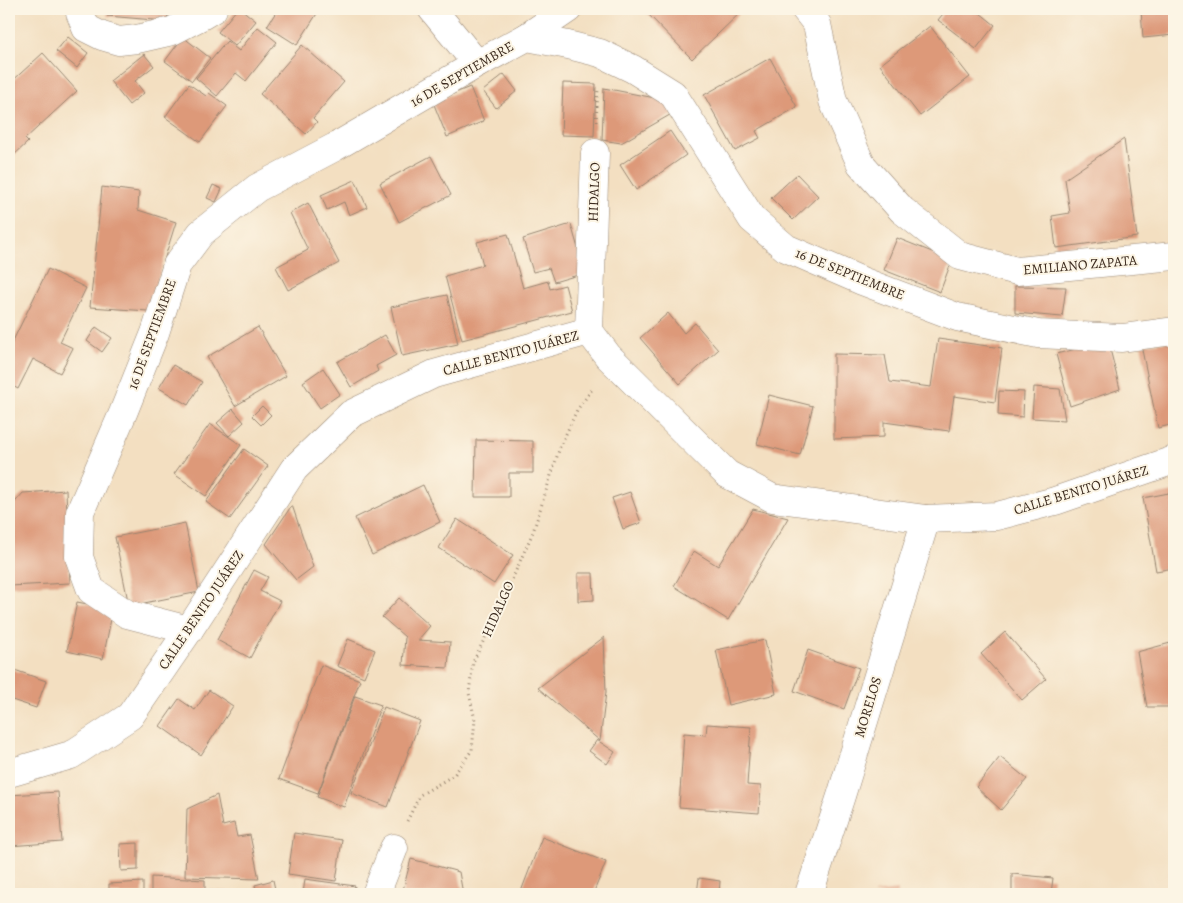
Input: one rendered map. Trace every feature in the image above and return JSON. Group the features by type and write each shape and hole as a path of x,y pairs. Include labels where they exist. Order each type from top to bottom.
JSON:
{"street":[{"path":"80,9 86,28 102,36 119,41 172,31 204,16 213,9"},
{"path":"432,9 477,64"},
{"path":"527,37 568,9"},
{"name":"EMILIANO ZAPATA","path":"805,9 817,24 833,101 861,164 902,210 960,256 1017,271 1174,256"},
{"name":"16 DE SEPTIEMBRE","path":"189,630 127,614 90,590 79,556 80,512 123,413 151,342 177,266 201,233 257,188 335,147 527,37 600,53 633,69 673,94 752,220 786,248 862,281 957,317 1038,334 1122,338 1174,331"},
{"name":"HIDALGO","path":"589,331 595,153"},
{"name":"CALLE BENITO JUÁREZ","path":"9,773 71,755 130,716 189,630 294,469 351,414 434,374 589,331 608,356 728,474 772,498 926,519 997,516 1055,501 1174,460"},
{"name":"MORELOS","path":"809,894 926,519"},
{"path":"376,894 394,848"}],"path":[{"name":"HIDALGO","path":"595,153 600,53"},
{"name":"HIDALGO","path":"394,848 420,795 454,775 472,750 475,720 469,693 473,662 533,532 560,447 577,410 592,390 608,356"}],"building":[{"path":"108,9 170,9 166,21 107,16"},
{"path":"237,9 241,9 256,21 235,46 218,32"},
{"path":"278,9 313,9 318,12 297,45 267,26"},
{"path":"643,9 744,9 692,59"},
{"path":"947,9 975,9 995,25 976,49 938,20"},
{"path":"1141,9 1174,9 1174,35 1143,38"},
{"path":"930,26 970,77 920,116 880,65"},
{"path":"258,27 277,42 246,81 236,73 217,96 196,78 227,41 239,51"},
{"path":"68,37 88,53 77,68 56,51"},
{"path":"183,37 210,58 192,81 165,61"},
{"path":"302,45 344,82 313,118 317,122 306,134 260,94"},
{"path":"43,53 77,91 25,139 28,142 13,156 9,152 9,84"},
{"path":"144,54 154,66 135,81 144,93 129,105 110,81"},
{"path":"770,58 797,107 756,131 760,138 735,151 704,95"},
{"path":"504,74 517,91 496,108 483,91"},
{"path":"563,83 596,84 594,136 561,135"},
{"path":"189,84 206,96 209,93 227,106 200,142 165,117"},
{"path":"470,87 484,121 447,137 433,102"},
{"path":"604,88 665,100 675,112 621,143 602,140"},
{"path":"670,131 686,155 636,190 620,165"},
{"path":"1124,139 1137,237 1056,248 1052,216 1070,213 1065,179"},
{"path":"431,156 451,195 399,222 380,183"},
{"path":"797,174 818,196 793,220 771,198"},
{"path":"355,180 367,207 349,215 344,202 327,210 321,195"},
{"path":"213,185 222,189 216,202 207,198"},
{"path":"102,187 139,192 138,210 176,222 148,311 90,307"},
{"path":"308,203 339,263 288,290 276,267 308,250 290,213"},
{"path":"571,224 585,273 554,282 549,268 533,272 523,239"},
{"path":"508,234 523,288 548,281 550,289 565,285 572,311 462,340 445,276 483,265 477,242"},
{"path":"897,238 952,260 940,292 884,270"},
{"path":"48,269 86,288 60,342 73,348 60,373 33,359 18,389 9,384 9,349"},
{"path":"1015,286 1066,287 1062,317 1015,313"},
{"path":"447,295 458,344 402,356 391,307"},
{"path":"668,313 684,333 695,323 718,350 680,384 640,338"},
{"path":"96,327 112,338 102,352 87,341"},
{"path":"258,327 286,376 235,406 207,357"},
{"path":"385,335 396,355 376,366 378,371 351,387 337,362"},
{"path":"938,339 1002,348 995,402 954,396 949,431 884,422 884,437 834,439 834,354 885,355 890,382 931,387"},
{"path":"1174,340 1174,424 1158,428 1141,345"},
{"path":"1108,341 1120,389 1070,406 1056,354"},
{"path":"173,365 202,382 188,405 159,388"},
{"path":"323,368 340,394 320,408 303,382"},
{"path":"1034,387 1060,389 1065,420 1032,418"},
{"path":"999,391 1024,392 1023,417 998,415"},
{"path":"769,395 813,406 800,455 757,444"},
{"path":"262,406 271,415 261,425 252,416"},
{"path":"233,409 244,422 229,436 217,423"},
{"path":"210,424 241,445 206,496 174,474"},
{"path":"476,440 533,441 533,473 509,473 509,497 475,497"},
{"path":"244,449 268,466 230,519 206,502"},
{"path":"423,485 440,522 372,555 355,518"},
{"path":"66,490 70,583 9,586 9,509 23,493"},
{"path":"630,492 641,523 623,529 612,498"},
{"path":"1174,492 1174,568 1156,571 1143,498"},
{"path":"292,505 313,567 296,580 266,544"},
{"path":"753,509 788,518 728,620 674,586 694,551 718,566"},
{"path":"457,519 513,555 494,584 439,548"},
{"path":"185,523 199,592 129,606 115,537"},
{"path":"254,570 268,577 260,591 280,601 250,658 217,640"},
{"path":"578,573 593,573 594,600 578,601"},
{"path":"399,598 430,626 418,640 450,642 448,668 403,665 405,637 382,617"},
{"path":"77,602 113,609 103,659 67,651"},
{"path":"1005,632 1046,679 1022,700 981,654"},
{"path":"604,637 606,692 600,741 538,688"},
{"path":"348,639 375,650 364,677 337,666"},
{"path":"765,640 776,694 728,705 716,650"},
{"path":"1174,642 1174,707 1147,707 1137,652"},
{"path":"808,650 859,668 844,709 794,691"},
{"path":"321,665 360,680 318,793 279,779"},
{"path":"9,668 46,681 36,708 9,699"},
{"path":"209,690 233,706 201,755 160,726 179,699 195,710"},
{"path":"355,696 381,705 344,807 317,797"},
{"path":"384,707 420,721 388,807 351,793"},
{"path":"707,724 751,727 747,785 761,786 759,813 679,807 684,733 706,735"},
{"path":"597,740 615,752 607,764 589,751"},
{"path":"1000,757 1027,779 1001,810 976,787"},
{"path":"58,792 62,842 9,846 9,795"},
{"path":"217,795 223,826 234,823 237,837 250,835 259,879 185,877 187,809"},
{"path":"294,833 342,840 336,881 288,874"},
{"path":"542,837 606,862 593,894 520,894"},
{"path":"138,843 138,870 121,871 120,844"},
{"path":"411,859 459,872 463,894 402,894"},
{"path":"1012,874 1053,878 1051,894 1012,894"},
{"path":"151,877 205,880 205,890 235,892 235,894 151,894"},
{"path":"699,878 720,881 719,894 697,894"},
{"path":"305,879 355,886 353,894 303,894"},
{"path":"273,880 276,894 257,894 255,885"},
{"path":"143,882 143,894 109,894 109,884"},
{"path":"897,890 897,894 874,894 874,893"}]}
